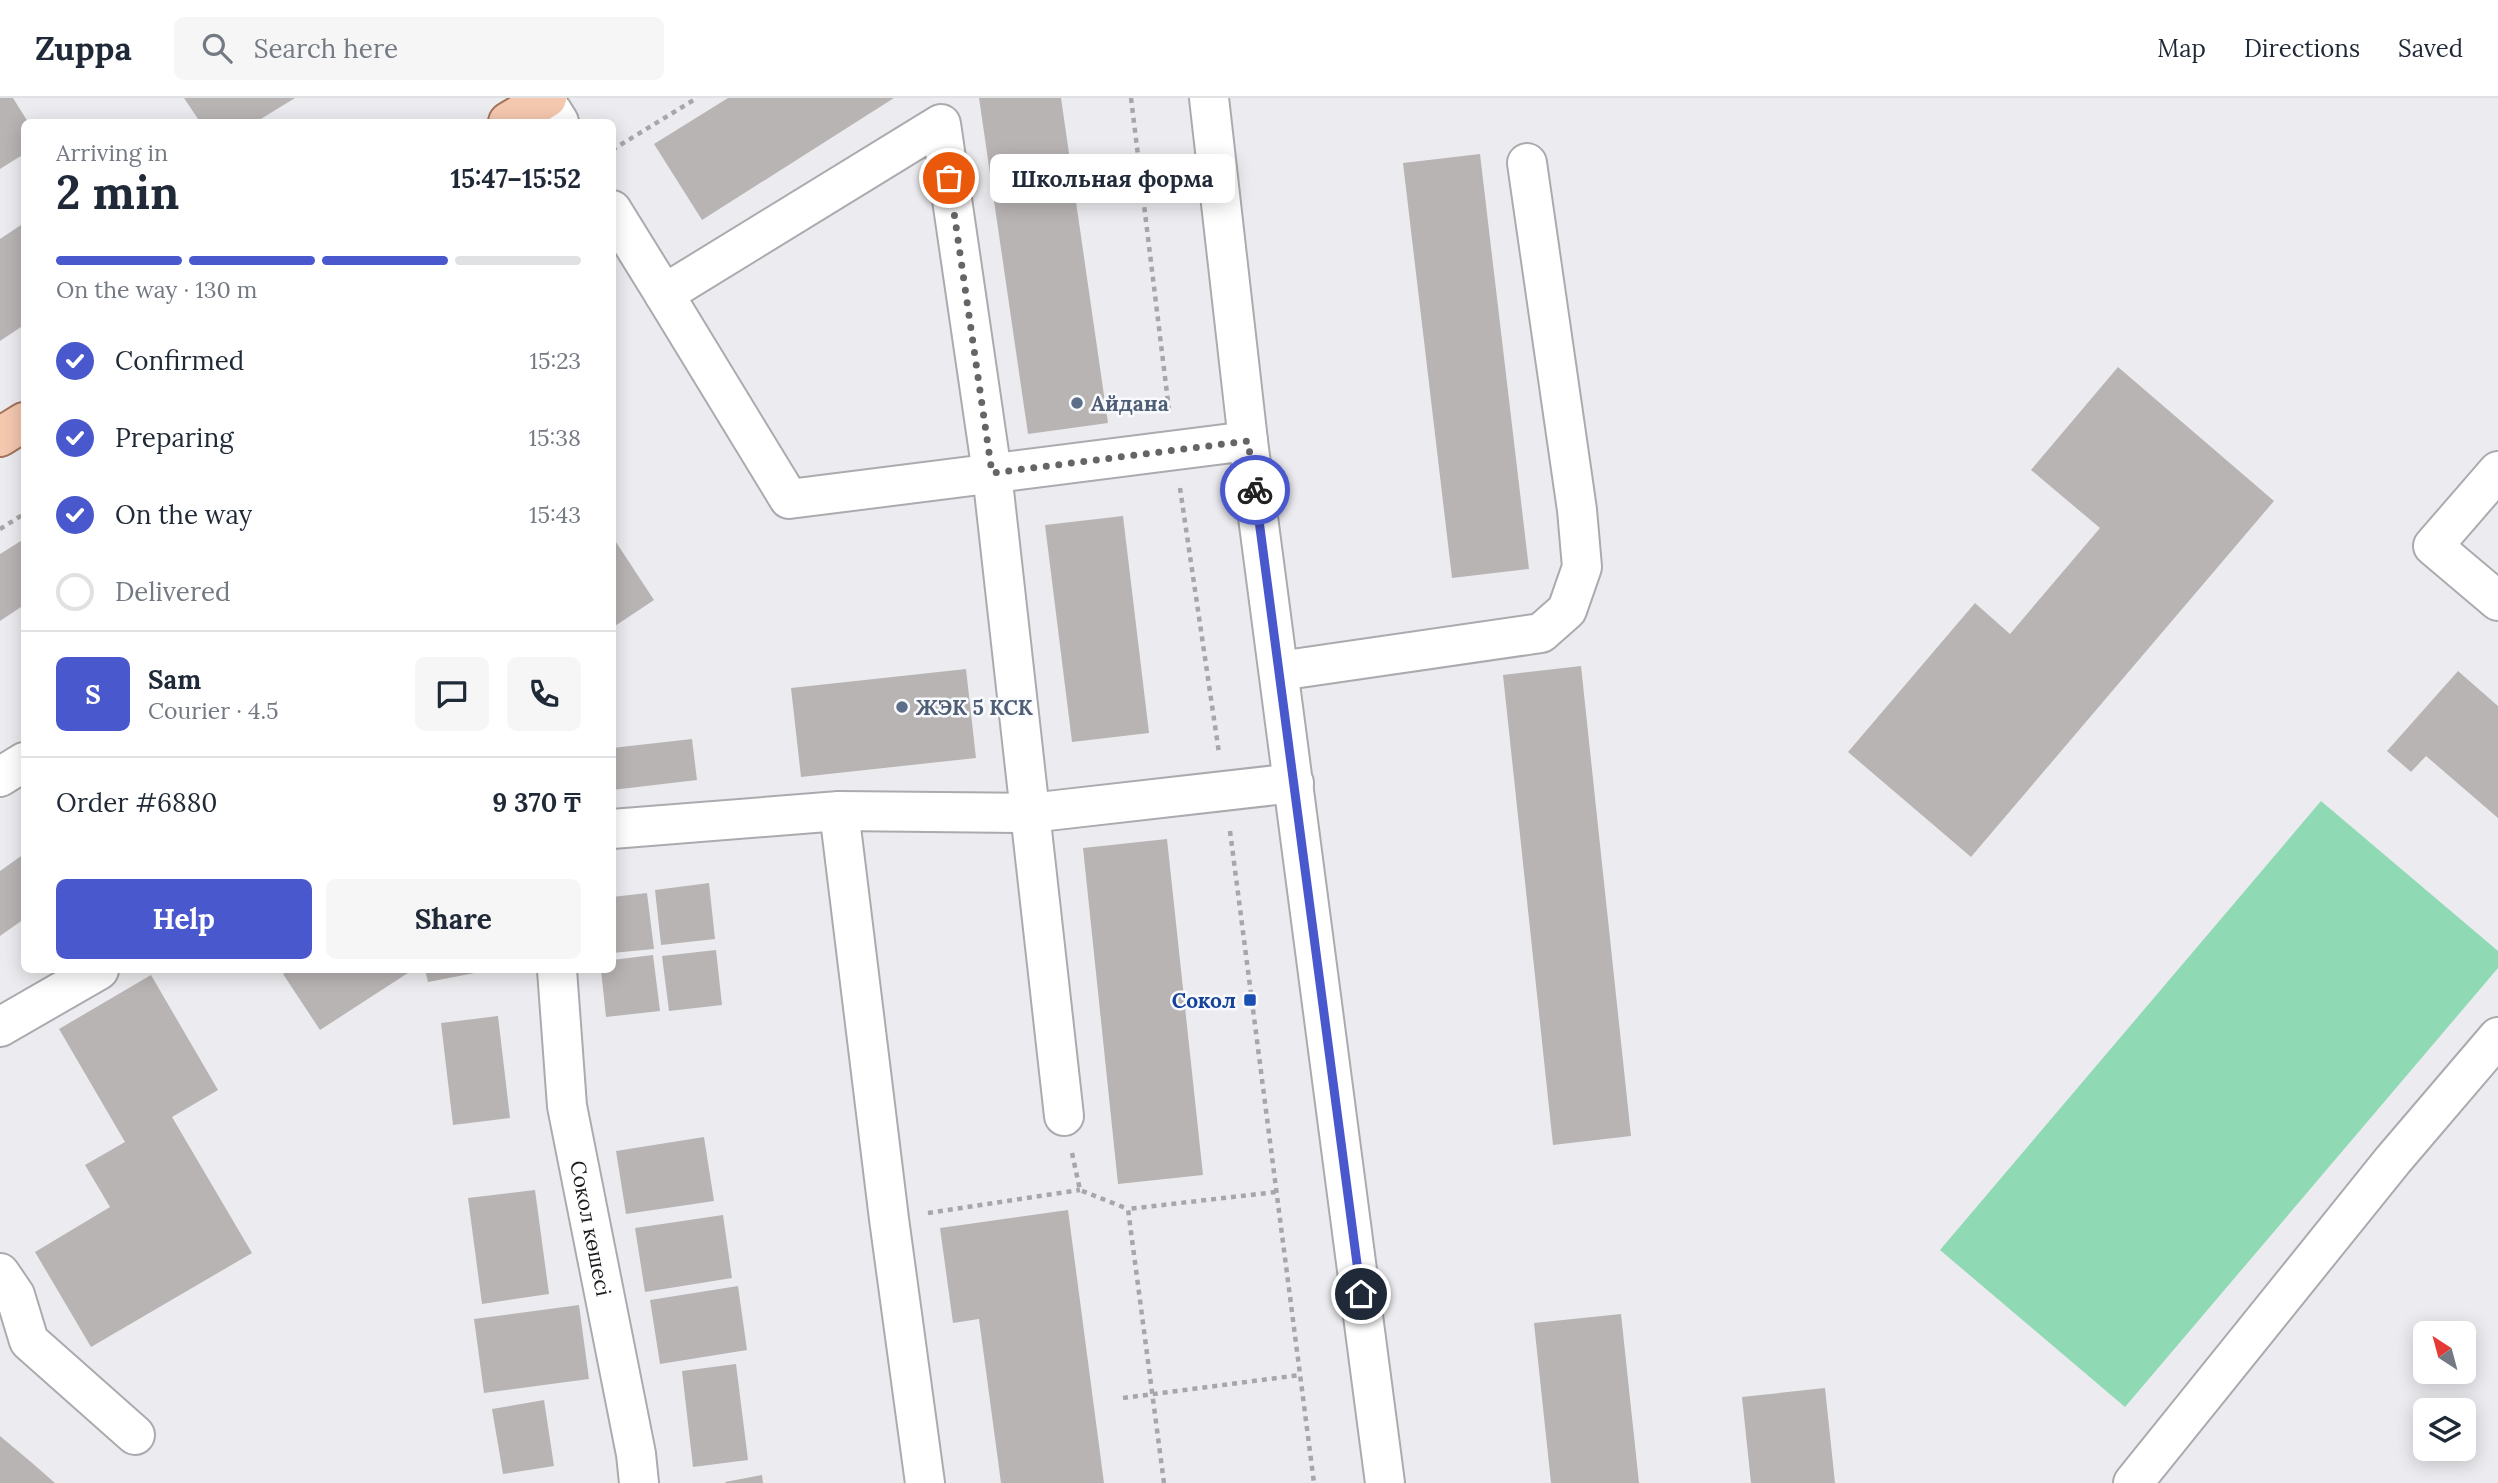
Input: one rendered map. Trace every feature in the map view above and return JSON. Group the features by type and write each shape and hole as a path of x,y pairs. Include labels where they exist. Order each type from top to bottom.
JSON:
{"main road":[{"path":"515,119 548,105"},
{"path":"0,437 21,424"}],"street":[{"path":"1209,98 1248,441 1385,1483"},
{"path":"664,294 941,124 992,473 1064,1116"},
{"path":"1279,671 1541,633 1567,610 1582,567 1577,510 1527,163"},
{"path":"616,216 789,499 1248,441"},
{"path":"2498,471 2433,546 2498,601"},
{"path":"0,778 21,764"},
{"path":"616,829 839,811 1030,813 1294,783"},
{"path":"839,811 889,1219 925,1483"},
{"path":"0,1027 94,973"},
{"name":"Сокол көшесі","path":"557,973 567,1107 636,1454 639,1483"},
{"path":"2133,1483 2393,1160 2498,1037"},
{"path":"0,1273 15,1295 29,1341 135,1435"}],"path":[{"path":"616,148 697,98"},
{"path":"0,529 21,516"},
{"path":"1064,1116 1080,1190"},
{"path":"889,1219 1080,1190 1128,1209 1276,1192"},
{"path":"1128,1209 1164,1483"},
{"path":"1123,1398 1300,1375"}],"green space":[{"path":"2321,801 2498,951 2498,968 2125,1407 1940,1250"}],"building":[{"path":"0,98 13,98 26,119 21,119 21,156 0,169"},
{"path":"184,98 295,98 261,119 198,119"},
{"path":"728,98 894,98 702,220 654,144"},
{"path":"979,98 1061,98 1108,423 1028,434"},
{"path":"1480,154 1529,569 1452,578 1403,163"},
{"path":"21,225 21,327 0,341 0,239"},
{"path":"2118,367 2274,501 1971,857 1848,752 1975,603 2010,634 2100,528 2031,470"},
{"path":"1123,516 1149,733 1072,742 1045,525"},
{"path":"21,541 21,607 0,621 0,554"},
{"path":"616,542 654,600 616,625"},
{"path":"1581,666 1631,1136 1553,1145 1503,675"},
{"path":"966,669 976,758 801,777 791,688"},
{"path":"2458,671 2498,706 2498,818 2426,756 2411,772 2387,751"},
{"path":"692,739 697,780 616,790 616,748"},
{"path":"1167,839 1203,1175 1118,1184 1083,848"},
{"path":"21,856 21,921 0,936 0,871"},
{"path":"709,883 715,939 661,945 655,890"},
{"path":"647,893 654,949 616,953 616,897"},
{"path":"716,950 722,1005 669,1011 662,956"},
{"path":"653,955 660,1011 606,1017 601,973 616,973 616,960"},
{"path":"284,973 408,973 320,1030"},
{"path":"426,973 475,973 428,982"},
{"path":"151,975 218,1090 172,1117 252,1253 91,1347 35,1252 110,1207 85,1165 125,1142 59,1029"},
{"path":"498,1016 510,1118 453,1125 441,1023"},
{"path":"704,1137 714,1201 626,1214 616,1151"},
{"path":"535,1190 549,1294 482,1304 468,1198"},
{"path":"1068,1210 1104,1483 1001,1483 979,1319 953,1323 940,1228"},
{"path":"723,1215 732,1278 645,1292 635,1228"},
{"path":"738,1286 747,1350 660,1364 650,1300"},
{"path":"579,1305 589,1379 484,1393 474,1319"},
{"path":"1621,1314 1639,1483 1551,1483 1534,1323"},
{"path":"736,1364 748,1460 693,1467 682,1371"},
{"path":"1825,1388 1835,1483 1751,1483 1742,1397"},
{"path":"544,1400 554,1466 503,1474 492,1409"},
{"path":"0,1436 31,1462 55,1483 0,1483"},
{"path":"762,1475 763,1483 725,1482"}],"way so far":[{"path":"949,178 992,473 1248,441 1255,490"}],"place":[{"name":"Школьная форма","path":"949,178"},
{"name":"Айдана","path":"1077,403"},
{"name":"ЖЭК 5 КСК","path":"902,707"},
{"name":"Сокол","path":"1250,1000"}],"route":[{"path":"1255,490 1361,1294"}]}
